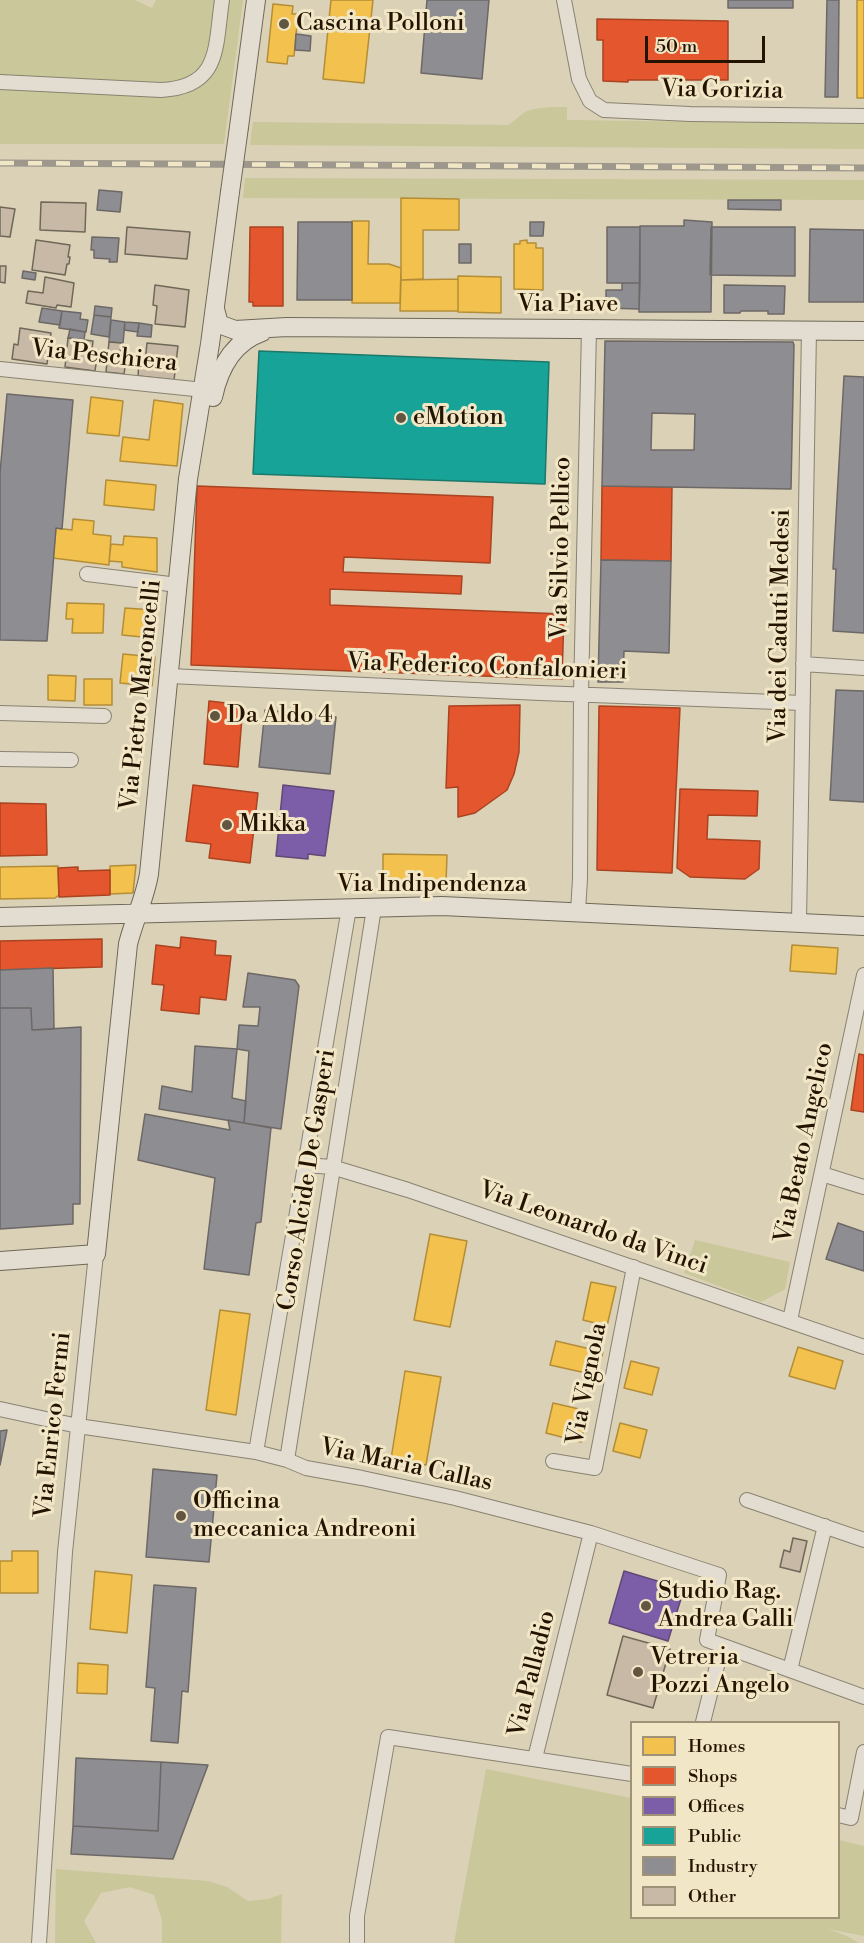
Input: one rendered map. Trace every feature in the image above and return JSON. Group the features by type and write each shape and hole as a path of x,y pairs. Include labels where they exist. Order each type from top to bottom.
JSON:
{"street":[{"path":"0,82 161,90 183,87 201,77 210,67 222,0"},
{"name":"Via Pietro Maroncelli","path":"136,914 146,892 149,874 188,479 204,390 256,0"},
{"name":"Via Gorizia","path":"564,0 576,68 586,95 596,106 612,111 864,116"},
{"path":"218,284 219,297 223,306 234,318 254,325 279,327"},
{"path":"214,309 219,324 229,329 279,327"},
{"name":"Via Pietro Maroncelli","path":"188,479 205,433 219,374 227,360 251,337 279,327"},
{"name":"Via Piave","path":"279,327 864,331"},
{"name":"Via Silvio Pellico","path":"578,911 589,329"},
{"name":"Via dei Caduti Medesi","path":"799,922 809,330"},
{"name":"Via Peschiera","path":"1,369 204,390"},
{"path":"87,574 178,585"},
{"path":"803,664 864,668"},
{"name":"Via Federico Confalonieri","path":"169,676 802,703"},
{"path":"0,713 104,716"},
{"path":"0,759 71,760"},
{"name":"Via Indipendenza","path":"0,917 470,907 864,926"},
{"name":"Corso Alcide De Gasperi","path":"256,1452 349,908"},
{"name":"Corso Alcide De Gasperi","path":"287,1460 374,908"},
{"name":"Via Enrico Fermi","path":"39,1943 65,1552 128,944 136,914"},
{"name":"Via Beato Angelico","path":"790,1320 864,975"},
{"name":"Via Leonardo da Vinci","path":"305,1165 332,1167 408,1190 864,1347"},
{"path":"822,1174 864,1187"},
{"path":"0,1262 96,1254"},
{"name":"Via Vignola","path":"553,1461 595,1468 634,1267"},
{"name":"Via Maria Callas","path":"0,1409 78,1426 256,1452 287,1460 306,1468 455,1498 591,1533 719,1575 707,1640 722,1646"},
{"path":"747,1500 864,1540"},
{"path":"790,1670 825,1526"},
{"name":"Via Palladio","path":"357,1943 357,1916 388,1737 535,1758 591,1533"},
{"path":"703,1721 722,1646 864,1698"},
{"path":"840,1815 851,1818 864,1752"},
{"path":"535,1758 630,1774"}],"shaded area":[{"path":"0,0 135,0 152,8 156,0 243,0 224,144 0,144"},
{"path":"567,107 567,120 864,124 864,149 250,145 253,122 508,125 528,111"},
{"path":"245,178 864,180 864,200 243,198"},
{"path":"695,1240 790,1262 785,1289 761,1302 684,1273"},
{"path":"486,1769 630,1798 630,1919 840,1919 840,1840 864,1846 864,1936 828,1929 859,1943 454,1943"},
{"path":"56,1869 208,1881 227,1887 248,1901 268,1899 282,1894 281,1943 162,1943 162,1920 154,1895 130,1887 101,1893 84,1921 96,1943 55,1943"}],"building: Homes":[{"path":"331,0 373,0 364,83 323,79"},
{"path":"857,0 864,0 864,98 857,98"},
{"name":"Cascina Polloni","path":"273,4 293,6 292,14 298,14 294,56 288,56 287,64 267,62"},
{"path":"401,198 459,199 459,230 423,230 423,279 401,280"},
{"path":"352,221 369,221 368,264 389,264 401,268 400,303 352,303"},
{"path":"527,240 527,243 536,243 536,248 543,248 543,290 514,289 514,244"},
{"path":"458,276 501,277 501,313 458,312"},
{"path":"458,279 458,311 400,311 401,280"},
{"path":"91,397 123,401 119,436 87,433"},
{"path":"154,400 183,404 177,466 120,461 123,437 149,440"},
{"path":"106,480 156,485 154,510 104,505"},
{"path":"73,519 94,521 93,534 111,536 109,565 53,558 56,528 72,530"},
{"path":"124,536 157,538 157,572 122,567 122,562 109,561 111,544 123,545"},
{"path":"67,603 104,604 103,633 72,633 73,619 66,619"},
{"path":"125,608 154,610 152,638 122,635"},
{"path":"123,654 155,657 152,686 120,683"},
{"path":"48,675 76,676 75,701 48,700"},
{"path":"84,679 112,679 112,705 84,705"},
{"path":"383,854 447,855 446,883 383,882"},
{"path":"136,865 133,893 110,894 110,866"},
{"path":"58,866 59,895 55,898 0,899 0,867"},
{"path":"792,945 838,948 836,974 790,971"},
{"path":"430,1234 467,1241 450,1327 414,1320"},
{"path":"591,1282 616,1287 607,1326 583,1320"},
{"path":"220,1310 250,1314 236,1415 206,1410"},
{"path":"556,1341 603,1352 598,1369 587,1367 586,1373 550,1365"},
{"path":"798,1347 843,1361 835,1389 789,1376"},
{"path":"631,1361 659,1368 652,1395 624,1388"},
{"path":"405,1371 441,1377 426,1465 391,1459"},
{"path":"553,1403 579,1409 586,1421 581,1442 546,1433"},
{"path":"620,1423 647,1430 640,1458 613,1451"},
{"path":"12,1551 38,1551 38,1593 0,1593 0,1561 12,1561"},
{"path":"95,1571 132,1575 127,1633 90,1629"},
{"path":"78,1663 108,1665 107,1694 77,1693"}],"building: Shops":[{"path":"597,19 728,21 728,80 603,81 603,40 597,40"},
{"path":"250,227 283,227 283,306 253,306 253,302 249,302"},
{"path":"197,486 493,497 490,563 344,557 343,572 462,576 461,594 330,589 330,605 564,614 562,679 191,665"},
{"path":"602,486 672,487 671,561 601,560"},
{"path":"209,701 243,705 238,767 204,764"},
{"path":"520,705 519,752 514,774 507,790 475,813 458,817 458,787 446,788 449,706"},
{"path":"599,706 680,708 672,873 597,870"},
{"path":"193,785 258,793 250,863 209,858 211,844 186,841"},
{"path":"680,789 758,791 757,816 708,815 707,839 760,841 759,869 745,879 690,877 677,868"},
{"path":"0,803 46,804 47,855 0,856"},
{"path":"78,867 78,871 110,870 110,895 59,897 58,868"},
{"path":"181,937 216,941 215,955 231,956 226,1000 200,997 199,1014 161,1010 164,985 152,984 156,945 180,948"},
{"path":"102,939 102,967 0,970 0,941"},
{"path":"859,1054 864,1055 864,1112 851,1110"}],"building: Offices":[{"path":"283,785 334,791 325,856 308,854 308,859 276,856"},
{"name":"Studio Rag. Andrea Galli","path":"624,1571 684,1589 668,1641 609,1623"}],"building: Public":[{"name":"eMotion","path":"259,351 549,362 545,484 253,474"}],"building: Industry":[{"path":"427,0 489,0 482,79 421,73"},
{"path":"728,0 793,0 793,8 728,8"},
{"path":"827,0 839,0 838,97 825,97"},
{"path":"296,34 311,36 310,51 295,50"},
{"path":"99,190 122,192 120,212 97,210"},
{"path":"728,200 781,200 781,210 728,209"},
{"path":"684,220 712,222 711,312 639,312 640,226 684,226"},
{"path":"298,222 352,222 352,300 297,300"},
{"path":"530,222 544,222 543,236 530,236"},
{"path":"607,227 640,227 640,283 607,283"},
{"path":"711,227 795,227 795,276 710,275"},
{"path":"810,229 864,230 864,302 809,302"},
{"path":"92,237 119,238 117,262 94,258 94,250 91,250"},
{"path":"459,244 471,244 471,263 459,263"},
{"path":"23,271 36,273 35,280 22,278"},
{"path":"622,283 640,283 639,309 606,308 606,290 622,290"},
{"path":"724,285 785,286 784,314 768,314 768,311 724,313"},
{"path":"95,306 112,308 111,317 94,315"},
{"path":"42,308 62,311 60,325 39,322"},
{"path":"62,311 81,313 80,319 88,320 86,332 59,328"},
{"path":"94,315 111,317 109,337 91,334"},
{"path":"111,320 125,322 123,343 109,342"},
{"path":"125,322 139,323 138,332 124,330"},
{"path":"139,323 152,325 151,337 137,336"},
{"path":"70,329 85,332 84,340 68,338"},
{"path":"605,341 793,342 791,489 602,486","holes":["652,413 695,414 694,450 651,450"]},
{"path":"844,376 864,377 864,633 833,631 836,569 833,569"},
{"path":"7,394 73,400 62,529 56,528 47,641 0,640 0,473"},
{"path":"601,560 671,561 669,653 624,651 623,682 598,682"},
{"path":"836,690 864,691 864,802 830,800"},
{"path":"265,710 336,717 330,774 259,767"},
{"path":"53,968 54,1029 32,1030 31,1008 0,1008 0,970"},
{"path":"248,973 295,980 299,986 281,1129 244,1123 249,1051 237,1049 239,1025 258,1026 260,1007 243,1007"},
{"path":"0,1008 31,1008 32,1030 81,1027 80,1204 73,1204 73,1224 0,1229"},
{"path":"195,1046 237,1049 232,1098 246,1101 244,1123 159,1109 162,1086 192,1092"},
{"path":"145,1114 230,1130 228,1120 271,1128 261,1222 256,1223 249,1275 204,1269 215,1178 138,1160"},
{"path":"838,1223 864,1232 864,1271 826,1259"},
{"path":"7,1430 0,1465 0,1431"},
{"name":"Officina meccanica Andreoni","path":"153,1469 217,1475 209,1562 146,1557"},
{"path":"154,1585 196,1588 188,1692 182,1691 178,1743 151,1741 155,1688 146,1687"},
{"path":"76,1758 161,1762 158,1831 73,1826"},
{"path":"161,1762 208,1765 173,1859 71,1854 73,1826 158,1831"}],"building: Other":[{"path":"41,202 86,203 85,232 40,230"},
{"path":"0,207 15,209 10,237 0,236"},
{"path":"127,227 190,232 187,259 125,254"},
{"path":"36,240 70,245 69,264 67,264 65,275 32,270"},
{"path":"0,266 6,266 5,283 0,282"},
{"path":"45,277 74,283 71,307 57,305 56,308 26,303 28,291 43,293"},
{"path":"155,285 189,290 185,327 155,324 157,306 153,305"},
{"path":"20,328 51,333 47,364 12,359 14,344 18,345"},
{"path":"68,338 93,341 92,350 98,350 95,371 65,367"},
{"path":"109,342 121,343 120,353 127,354 124,374 106,372"},
{"path":"147,343 178,346 174,380 138,376 139,362 145,363"},
{"path":"793,1538 807,1541 800,1572 780,1567 784,1550 790,1552"},
{"name":"Vetreria Pozzi Angelo","path":"623,1636 670,1649 653,1708 607,1695"}],"railway":[{"path":"0,163 864,168"}],"place":[{"name":"Cascina Polloni","path":"284,24"},
{"name":"eMotion","path":"401,418"},
{"name":"Da Aldo 4","path":"215,716"},
{"name":"Mikka","path":"227,825"},
{"name":"Officina meccanica Andreoni","path":"181,1516"},
{"name":"Studio Rag. Andrea Galli","path":"646,1606"},
{"name":"Vetreria Pozzi Angelo","path":"638,1672"}]}
